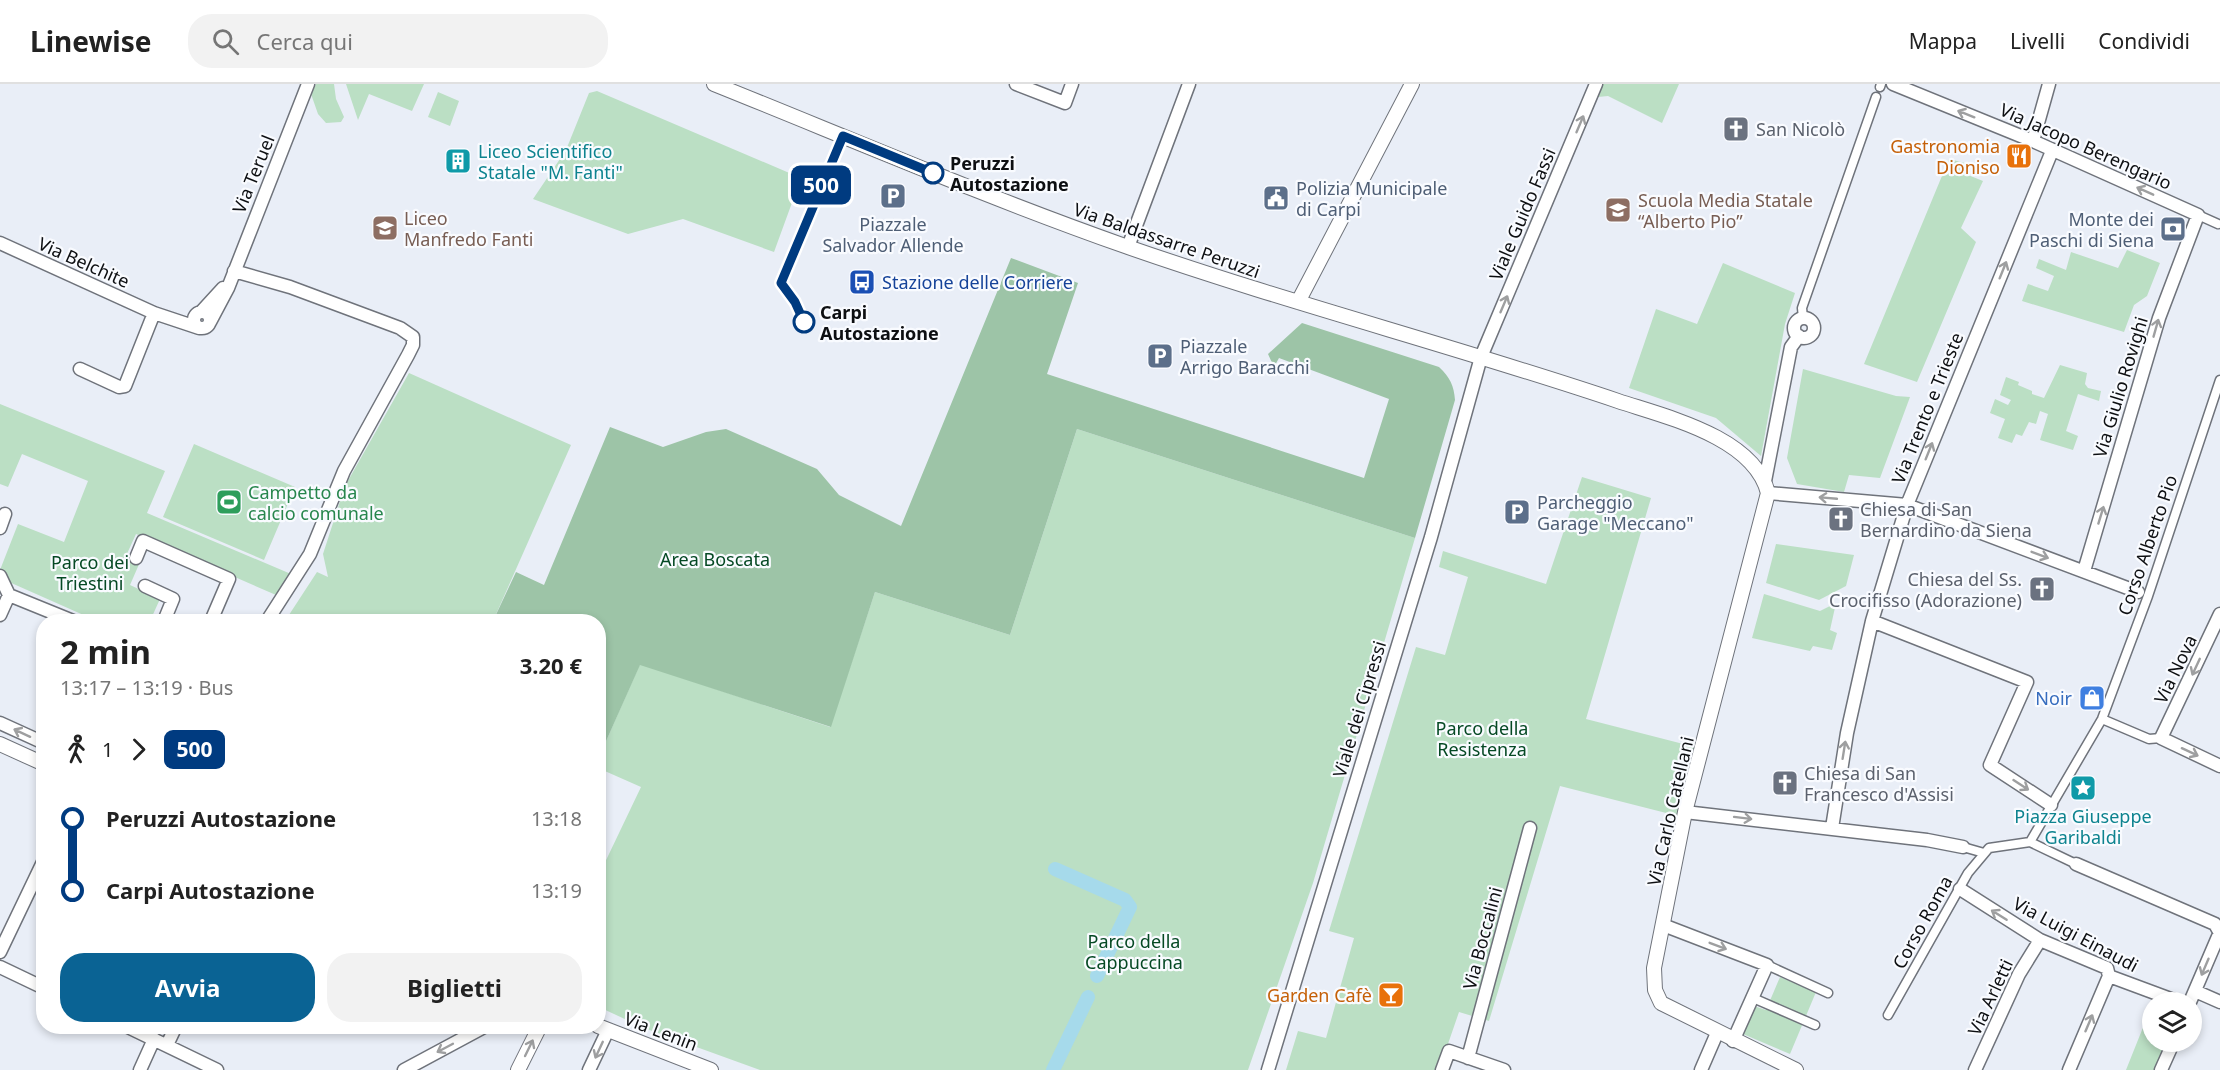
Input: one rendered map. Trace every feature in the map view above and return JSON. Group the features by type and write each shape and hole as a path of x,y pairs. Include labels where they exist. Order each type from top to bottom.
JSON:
{"street":[{"name":"Via Teruel","path":"233,274 308,84"},
{"name":"Via Baldassarre Peruzzi","path":"714,84 1013,206 1128,247 1298,302 1481,357"},
{"path":"1016,84 1065,103 1072,84"},
{"path":"1128,247 1189,84"},
{"path":"1298,302 1412,84"},
{"name":"Viale Guido Fassi","path":"1481,357 1596,84"},
{"name":"Via Jacopo Berengario","path":"1893,84 2033,141 2198,215"},
{"path":"2033,141 2049,84"},
{"name":"Via Carlo Catellani","path":"1796,1070 1781,1066 1661,1003 1655,990 1654,968 1685,812 1766,487 1791,346 1799,336 1795,326 1803,318 1802,308 1876,97"},
{"name":"Via Trento e Trieste","path":"1832,828 1846,733 1872,621 1907,505 2052,151"},
{"path":"2198,215 2218,226"},
{"name":"Via Giulio Rovighi","path":"2084,571 2159,318 2198,215"},
{"name":"Via Belchite","path":"1,245 153,313"},
{"path":"80,369 119,387 125,386 153,313 201,320 233,274 290,287 400,328 413,337 413,345 344,471 310,554 271,614"},
{"path":"1481,357 1696,427 1742,453 1766,487 1907,505 2143,594"},
{"name":"Viale dei Cipressi","path":"1268,1070 1427,548 1481,357"},
{"name":"Corso Alberto Pio","path":"2102,719 2143,594 2220,380"},
{"path":"0,528 6,514"},
{"path":"136,558 143,541 229,579 214,614"},
{"path":"0,576 9,595 56,614"},
{"path":"145,586 173,599 167,614"},
{"path":"0,615 9,595"},
{"name":"Via Nova","path":"2155,739 2220,614"},
{"path":"1872,621 2027,682 1990,765 2051,805"},
{"path":"2030,842 2102,719 2220,766"},
{"path":"0,723 36,739"},
{"path":"0,744 36,760"},
{"path":"1685,812 1927,840 1986,851 2008,844 2030,842 2216,924 2220,932 2195,992"},
{"name":"Via Boccalini","path":"1468,1058 1530,828"},
{"name":"Corso Roma","path":"1888,1015 1960,889 1986,851"},
{"path":"0,952 36,877"},
{"name":"Via Luigi Einaudi","path":"1960,889 2040,940 2107,968 2109,976 2152,992"},
{"path":"1663,925 1767,965 1828,993"},
{"name":"Via Arletti","path":"1976,1070 2019,974 2040,940"},
{"path":"1733,1041 1767,965"},
{"path":"0,967 36,984"},
{"path":"2069,1070 2109,976"},
{"path":"1753,998 1815,1025"},
{"path":"2202,999 2220,1002"},
{"name":"Via Lenin","path":"606,1029 710,1070"},
{"path":"1701,1070 1718,1033"},
{"path":"143,1034 217,1070"},
{"path":"167,1045 172,1034"},
{"path":"404,1070 471,1034"},
{"path":"518,1070 536,1034"},
{"path":"589,1070 601,1034"},
{"path":"140,1070 154,1039"},
{"path":"1442,1070 1449,1051 1504,1070"},
{"path":"2162,1070 2169,1052"}],"green space":[{"path":"316,84 334,84 336,99 344,117 341,122 326,123 318,114 311,94"},
{"path":"346,84 424,84 412,111 369,94 358,120"},
{"path":"1603,84 1679,84 1662,123 1608,96 1598,97"},
{"path":"597,91 801,178 774,252 683,219 628,234 533,199 566,150 589,93"},
{"path":"438,92 459,101 450,126 428,117"},
{"path":"1949,159 1965,163 1963,173 1983,181 1961,228 1976,242 1917,382 1864,364"},
{"path":"2127,250 2160,263 2147,296 2134,305 2124,332 2022,301 2028,284 2048,291 2054,276 2036,268 2039,259 2066,270 2071,252 2118,268"},
{"name":"Area Boscata","path":"1011,258 1078,283 1047,374 1364,478 1389,399 1279,358 1274,367 1268,354 1302,323 1439,367 1446,374 1454,390 1455,400 1415,538 1077,429 1010,635 875,592 831,727 640,665 606,741 606,614 496,614 516,572 544,585 610,427 663,447 706,432 726,429 817,469 839,495 901,526"},
{"path":"1723,263 1795,293 1785,324 1761,456 1716,418 1629,388 1656,309 1697,324"},
{"path":"2060,365 2087,373 2085,384 2088,388 2101,391 2099,401 2078,394 2066,431 2078,436 2073,450 2040,440 2048,414 2040,411 2036,424 2029,422 2022,436 2016,434 2012,443 1998,438 2005,419 1990,413 1995,399 2008,405 2011,400 2000,395 2006,377 2019,382 2018,385 2032,391 2032,394 2044,398"},
{"path":"1803,369 1896,396 1910,397 1880,478 1849,475 1844,492 1797,484 1787,458"},
{"path":"409,373 571,445 496,614 290,614 317,572 328,577 323,554 345,486"},
{"name":"Parco dei Triestini","path":"0,404 165,471 147,513 291,574 276,595 136,534 126,556 140,562 130,585 160,599 153,614 81,614 0,578 0,570 18,524 64,542 88,481 22,454 8,487 0,484"},
{"name":"Parco della Cappuccina","path":"1077,429 1415,538 1313,883 1248,1070 760,1070 644,1028 606,1010 606,860 641,787 606,772 606,741 640,664 830,727 875,592 1010,635"},
{"name":"Campetto da calcio comunale","path":"194,444 295,487 264,560 163,517"},
{"name":"Parco della Resistenza","path":"1582,477 1651,498 1586,719 1695,747 1678,816 1560,786 1489,1021 1459,1012 1439,1070 1286,1070 1298,1031 1326,1038 1354,938 1329,931 1416,647 1445,655 1468,577 1439,567 1443,551 1546,584"},
{"path":"1776,544 1854,555 1846,586 1819,600 1766,583"},
{"path":"1764,594 1820,611 1836,603 1830,630 1837,633 1832,650 1813,646 1810,651 1752,638"},
{"path":"1780,977 1816,992 1790,1054 1743,1034 1754,1006 1766,1010"},
{"path":"2142,1030 2142,1052 2162,1052 2154,1070 2126,1070"}],"waterway":[{"path":"1055,869 1125,900 1130,907 1097,976"},
{"path":"1053,1070 1088,997"}],"bus line":[{"name":"500","path":"804,322 795,302 781,283 843,136 933,173"}],"place":[{"name":"San Nicolò","path":"1736,129"},
{"name":"Gastronomia Dioniso","path":"2019,156"},
{"name":"Liceo Scientifico Statale \"M. Fanti\"","path":"458,161"},
{"name":"Peruzzi Autostazione","path":"933,173"},
{"name":"Piazzale Salvador Allende","path":"893,196"},
{"name":"Polizia Municipale di Carpi","path":"1276,198"},
{"name":"Scuola Media Statale “Alberto Pio”","path":"1618,210"},
{"name":"Liceo Manfredo Fanti","path":"385,228"},
{"name":"Monte dei Paschi di Siena","path":"2173,229"},
{"name":"Stazione delle Corriere","path":"862,282"},
{"name":"Carpi Autostazione","path":"804,322"},
{"name":"Piazzale Arrigo Baracchi","path":"1160,356"},
{"name":"Campetto da calcio comunale","path":"229,502"},
{"name":"Parcheggio Garage \"Meccano\"","path":"1517,512"},
{"name":"Chiesa di San Bernardino da Siena","path":"1841,519"},
{"name":"Chiesa del Ss. Crocifisso (Adorazione)","path":"2042,589"},
{"name":"Noir","path":"2092,698"},
{"name":"Chiesa di San Francesco d'Assisi","path":"1785,783"},
{"name":"Piazza Giuseppe Garibaldi","path":"2083,788"},
{"name":"Garden Cafè","path":"1391,995"}]}
